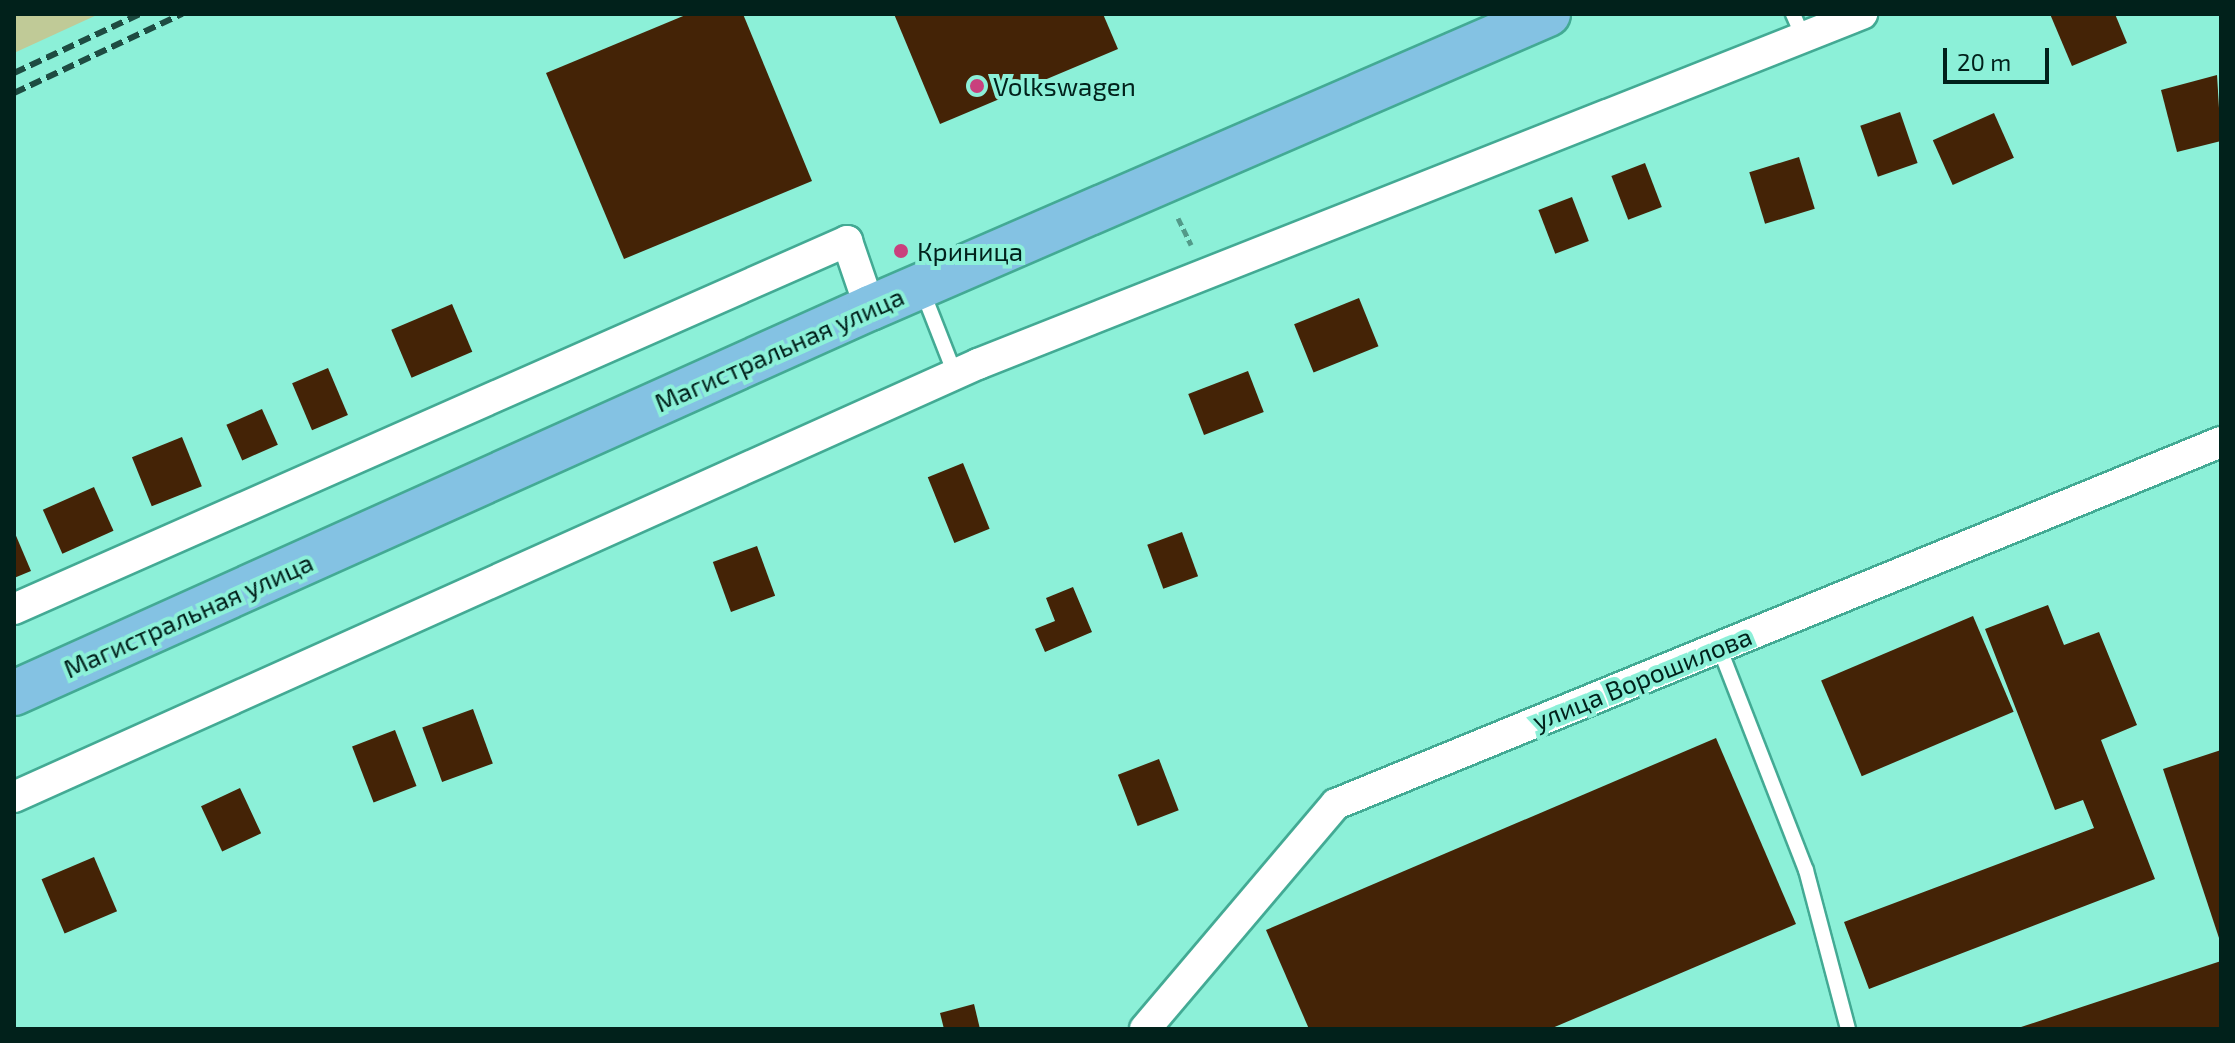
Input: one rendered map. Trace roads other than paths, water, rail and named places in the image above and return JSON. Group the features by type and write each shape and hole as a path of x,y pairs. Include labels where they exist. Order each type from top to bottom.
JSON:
{"main road":[{"name":"Магистральная улица","path":"14,693 870,308 1548,14"}],"street":[{"path":"14,797 955,374 1798,27 1862,14"},
{"path":"14,609 847,241 870,308"},
{"name":"улица Ворошилова","path":"1145,1029 1336,804 2221,442"}],"lane":[{"path":"920,286 955,374"},
{"path":"1719,647 1806,870 1848,1029"}],"railway":[{"path":"14,73 140,14"},
{"path":"14,93 182,14"}],"place":[{"name":"Volkswagen","path":"977,86"},
{"name":"Криница","path":"901,251"}]}
